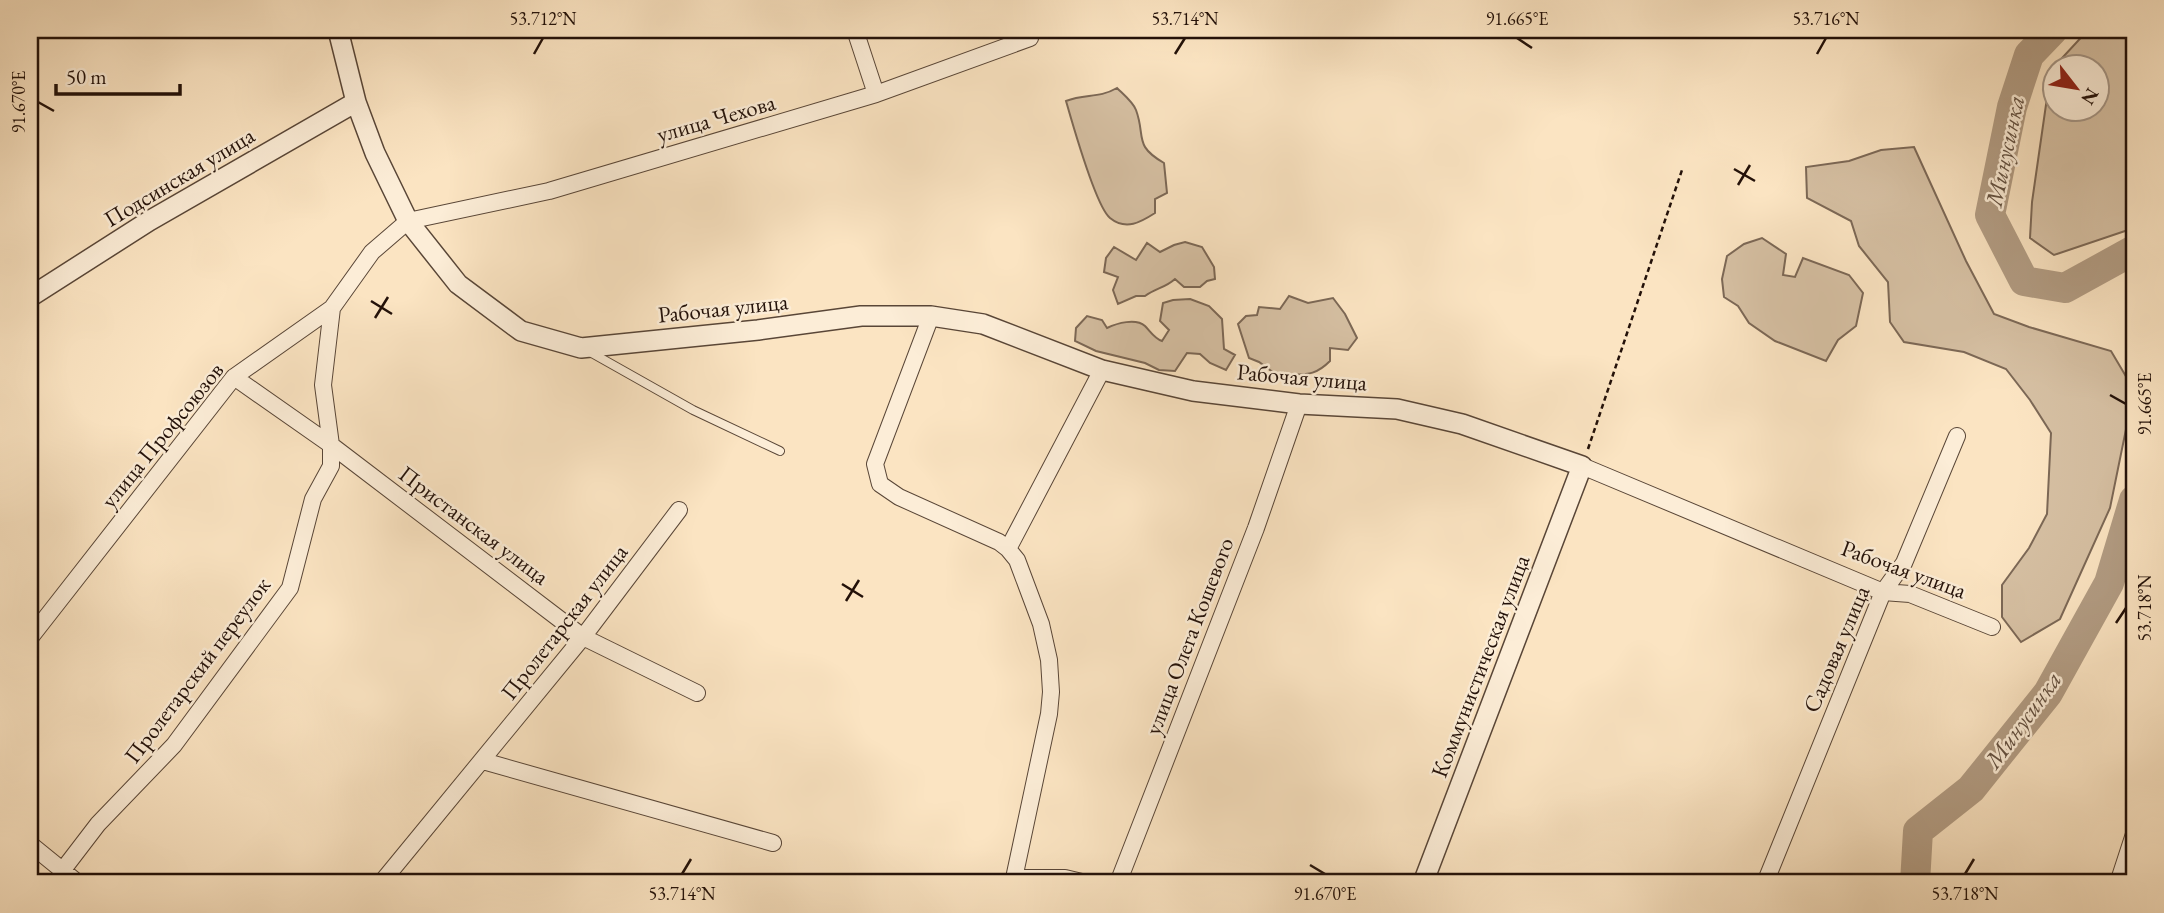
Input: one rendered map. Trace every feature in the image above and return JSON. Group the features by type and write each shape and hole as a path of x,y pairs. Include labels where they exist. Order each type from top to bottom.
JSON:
{"street":[{"path":"338,30 356,102 375,153 408,221 457,284 489,309 521,331 581,348"},
{"path":"855,30 876,94"},
{"name":"улица Чехова","path":"408,221 549,191 876,94 1030,38"},
{"name":"Подсинская улица","path":"30,297 149,221 356,102"},
{"name":"улица Профсоюзов","path":"30,638 234,377 332,308 372,251 408,221"},
{"name":"Пролетарский переулок","path":"62,871 98,824 174,745 290,588 313,499 331,466 323,384 332,308"},
{"name":"Рабочая улица","path":"581,348 758,330 861,316 931,316 983,324 1102,370 1193,391 1300,404 1397,409 1462,424 1582,466 1882,592 1910,594 1992,627"},
{"path":"931,316 875,464 880,484 899,497 999,542 1009,549 1017,561 1041,624 1049,660 1051,692 1014,881 1065,878 1086,883"},
{"path":"1009,549 1102,370"},
{"name":"Пристанская улица","path":"234,377 331,445 583,637 697,693"},
{"name":"улица Олега Кошевого","path":"1118,883 1256,528 1300,404"},
{"name":"Садовая улица","path":"1765,883 1882,592 1904,563 1957,436"},
{"name":"Коммунистическая улица","path":"1423,883 1582,466"},
{"name":"Пролетарская улица","path":"380,883 583,637 680,510"},
{"path":"483,761 773,843"},
{"path":"2118,883 2134,834"},
{"path":"30,844 78,883"}],"lane":[{"path":"581,348 693,410 780,451"}],"path":[{"path":"1582,466 1682,170"}],"shaded area":[{"path":"2088,30 2134,30 2134,228 2054,255 2030,238 2032,202 2044,122 2112,122 2112,52 2068,52"},
{"path":"1117,88 1136,110 1144,145 1154,157 1164,163 1167,193 1155,199 1155,213 1128,225 1116,222 1104,211 1085,163 1066,101 1104,94"},
{"path":"1914,147 1966,261 1994,314 2111,351 2134,390 2110,508 2060,619 2021,642 2002,617 2002,585 2029,548 2047,514 2051,433 2006,369 1964,352 1904,342 1890,322 1888,282 1859,246 1851,221 1807,198 1806,167 1849,161 1881,150"},
{"path":"1762,238 1786,254 1783,275 1795,277 1803,258 1849,275 1863,293 1856,326 1838,340 1826,361 1775,341 1749,323 1738,306 1724,297 1722,279 1727,256 1744,244"},
{"path":"1185,242 1202,247 1214,267 1215,279 1200,287 1184,287 1175,279 1145,296 1136,296 1118,304 1113,290 1118,277 1104,272 1106,258 1114,247 1136,260 1147,243 1160,252"},
{"path":"1289,296 1308,303 1333,298 1357,338 1348,350 1330,348 1330,361 1317,371 1278,376 1249,358 1238,324 1246,316 1257,315 1259,307 1280,309"},
{"path":"1190,299 1209,306 1222,319 1224,349 1235,355 1226,370 1210,363 1200,354 1187,353 1175,371 1159,370 1145,363 1096,351 1075,341 1076,328 1087,316 1102,320 1107,328 1126,322 1137,322 1162,341 1169,330 1160,321 1163,303"}],"waterway":[{"name":"Минусинка","path":"2053,30 2029,55 2012,107 1990,215 2024,281 2065,288 2134,250"},
{"name":"Минусинка","path":"1915,883 1918,831 1971,789 2048,693 2109,583 2134,500"}]}
